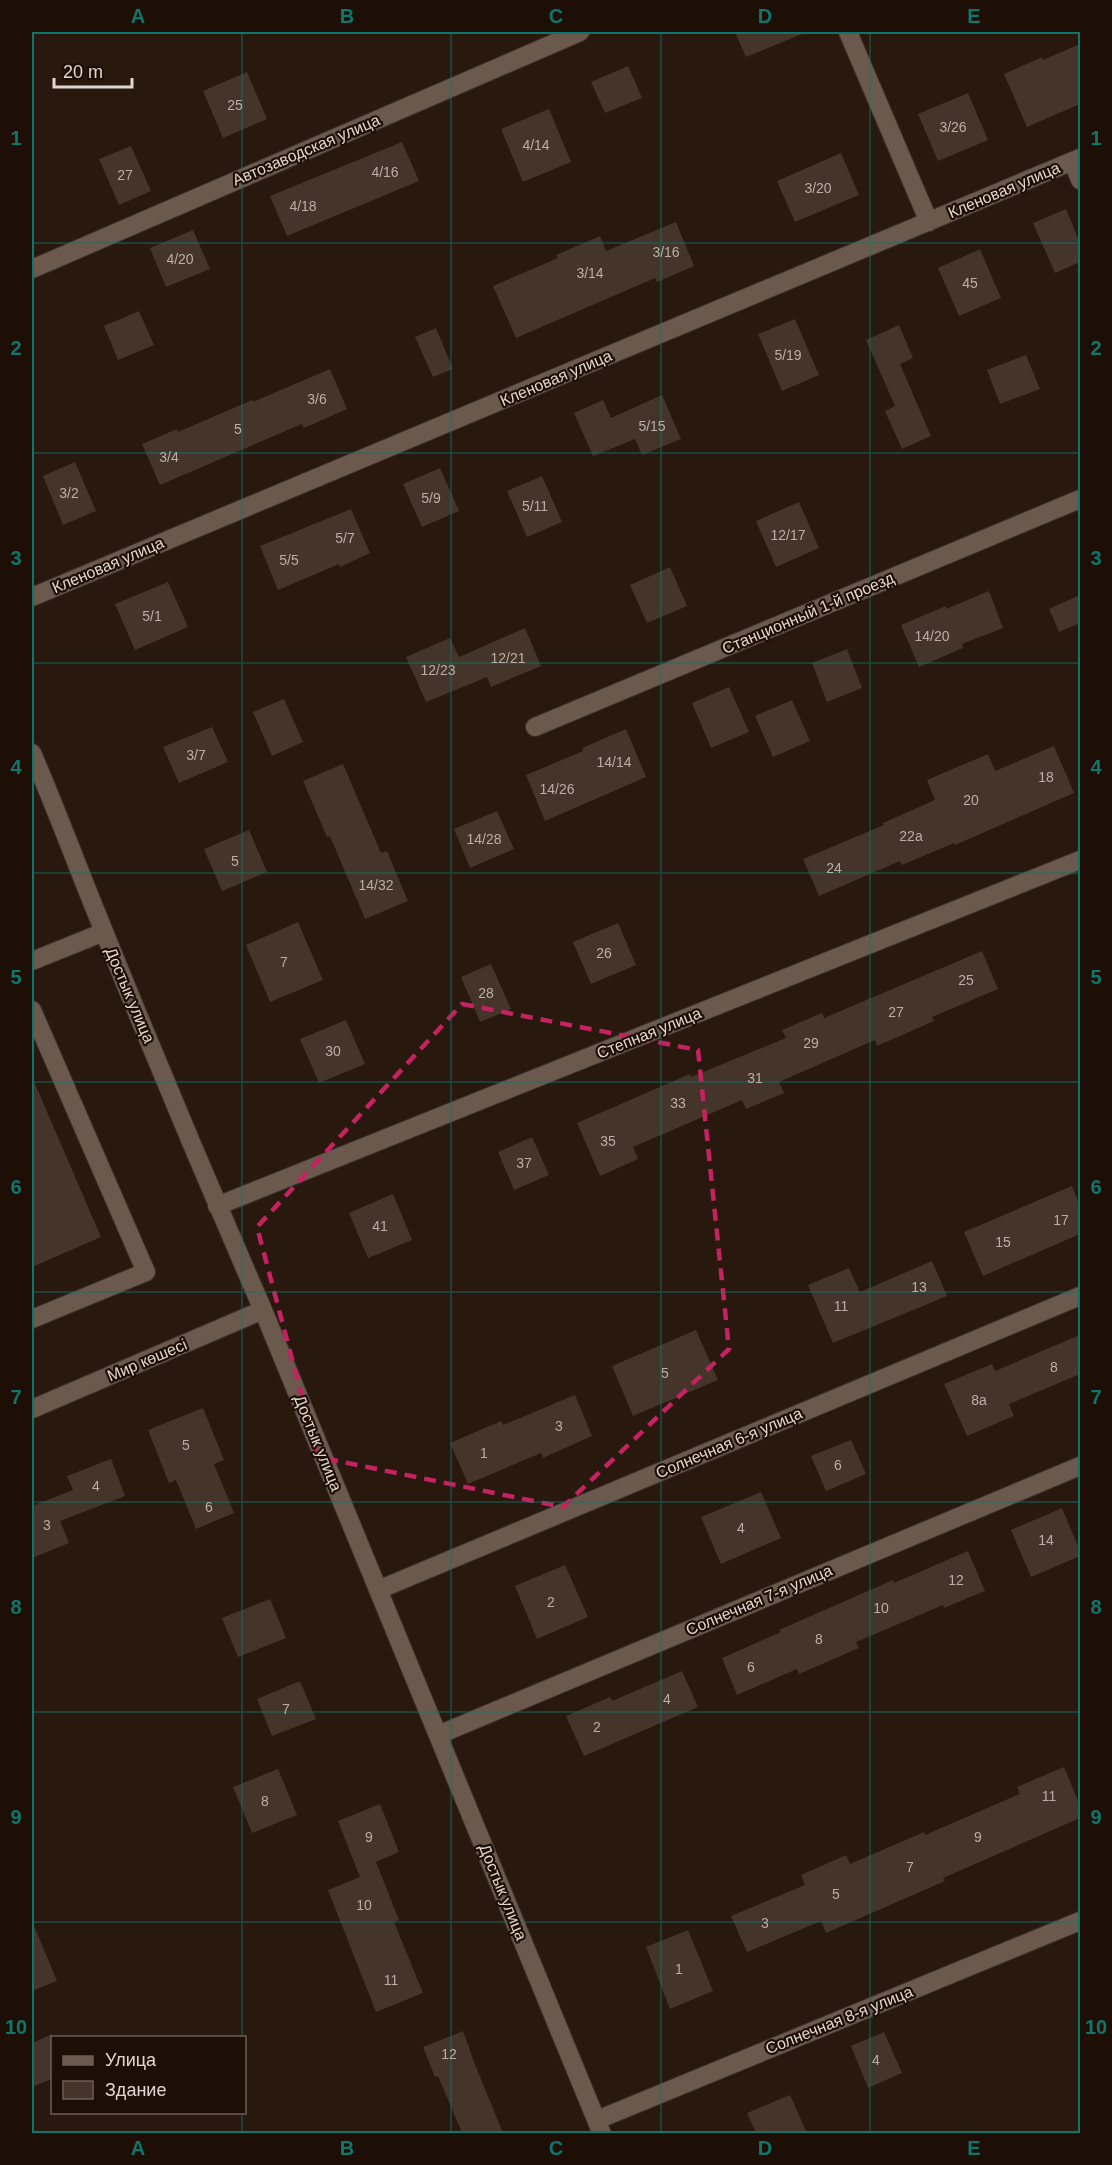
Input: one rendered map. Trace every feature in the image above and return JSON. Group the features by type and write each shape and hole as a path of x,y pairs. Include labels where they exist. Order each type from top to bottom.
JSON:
{"street":[{"name":"Автозаводская улица","path":"32,269 580,32"},
{"path":"848,32 929,222"},
{"path":"1077,160 1080,180"},
{"name":"Кленовая улица","path":"32,597 1077,160"},
{"name":"Станционный 1-й проезд","path":"535,727 1080,499"},
{"name":"Достык улица","path":"32,753 599,2127"},
{"name":"Степная улица","path":"217,1206 1080,860"},
{"path":"32,961 104,932"},
{"path":"32,1010 146,1272 32,1320"},
{"name":"Солнечная 6-я улица","path":"378,1590 1080,1296"},
{"name":"Мир көшесі","path":"32,1409 263,1310"},
{"name":"Солнечная 7-я улица","path":"438,1735 1080,1466"},
{"name":"Солнечная 8-я улица","path":"599,2127 1080,1921"}],"highlighted area":[{"path":"462,1004 698,1050 729,1349 563,1507 318,1457 257,1227"}],"building":[{"path":"735,32 807,32 746,57"},
{"path":"1080,44 1080,104 1027,127 1004,74 1042,57 1043,60"},
{"path":"628,66 642,98 605,113 591,82"},
{"path":"247,72 267,119 223,138 203,91"},
{"path":"968,93 988,140 938,161 918,114"},
{"path":"549,109 571,162 523,182 501,129"},
{"path":"402,142 419,181 287,236 270,196"},
{"path":"131,146 151,191 119,205 99,159"},
{"path":"841,153 859,195 795,222 777,181"},
{"path":"1066,209 1080,243 1080,262 1055,273 1033,223"},
{"path":"676,222 694,266 657,282 655,278 516,338 493,286 558,258 556,255 600,236 606,251"},
{"path":"193,230 210,269 166,287 150,248"},
{"path":"980,249 1001,298 959,316 938,268"},
{"path":"139,311 154,345 118,360 104,326"},
{"path":"795,319 819,375 782,391 758,334"},
{"path":"899,325 913,358 900,364 931,436 902,449 885,411 895,406 866,340"},
{"path":"436,328 453,369 433,377 415,337"},
{"path":"1026,355 1040,389 1000,404 987,370"},
{"path":"330,369 347,409 304,428 302,424 160,485 142,444 177,429 178,432"},
{"path":"662,395 681,439 642,455 635,439 593,456 574,413 603,400 611,418"},
{"path":"75,462 96,511 63,525 43,476"},
{"path":"440,468 459,511 422,527 403,484"},
{"path":"542,476 562,522 527,537 507,491"},
{"path":"799,502 819,548 776,567 756,521"},
{"path":"351,509 370,553 278,590 260,546"},
{"path":"670,567 687,606 647,623 630,585"},
{"path":"168,582 188,627 135,650 115,604"},
{"path":"989,591 1003,628 962,644 963,648 919,667 901,625"},
{"path":"1080,595 1080,623 1059,632 1049,609"},
{"path":"525,628 541,666 491,687 487,677 426,702 406,657 450,638 459,657"},
{"path":"847,649 862,688 827,702 812,663"},
{"path":"729,687 749,732 711,748 692,703"},
{"path":"284,699 303,742 272,756 253,712"},
{"path":"792,700 810,741 773,757 755,716"},
{"path":"212,727 228,762 179,783 163,747"},
{"path":"626,729 646,777 545,821 526,775 583,751 582,748"},
{"path":"1054,746 1074,793 955,845 954,843 902,865 900,861 819,896 803,859 884,825 883,823 935,800 927,780 988,754 995,771"},
{"path":"343,764 381,853 387,851 408,901 365,919 330,836 327,837 303,781"},
{"path":"497,811 514,849 470,868 454,829"},
{"path":"249,830 267,872 222,891 204,849"},
{"path":"298,922 323,980 270,1002 246,945"},
{"path":"618,923 636,965 591,984 573,942"},
{"path":"982,951 998,989 932,1017 934,1021 877,1046 875,1040 779,1082 784,1093 746,1109 742,1100 633,1147 638,1159 600,1176 577,1123 690,1074 691,1077 786,1038 782,1030 822,1013 824,1018"},
{"path":"491,964 511,1009 480,1022 461,977"},
{"path":"346,1020 365,1064 319,1083 300,1039"},
{"path":"32,1077 101,1237 32,1267"},
{"path":"532,1137 549,1175 514,1190 498,1152"},
{"path":"1072,1186 1080,1207 1080,1234 983,1276 964,1232"},
{"path":"393,1194 412,1240 368,1258 349,1213"},
{"path":"932,1261 947,1296 833,1343 808,1285 849,1268 860,1292"},
{"path":"696,1330 718,1380 633,1416 612,1366"},
{"path":"1080,1335 1080,1374 1009,1404 1014,1416 967,1436 944,1384 992,1364 995,1371"},
{"path":"575,1395 592,1436 543,1458 541,1453 468,1484 450,1443 501,1421 503,1425"},
{"path":"203,1408 224,1460 214,1464 234,1513 196,1529 176,1480 169,1483 148,1430"},
{"path":"851,1440 866,1474 826,1491 811,1456"},
{"path":"111,1459 125,1496 60,1521 69,1543 32,1558 32,1506 73,1490 67,1476"},
{"path":"761,1492 781,1538 721,1564 701,1517"},
{"path":"1062,1508 1080,1556 1031,1577 1011,1530"},
{"path":"968,1551 985,1591 944,1608 943,1605 856,1642 859,1648 799,1674 797,1669 737,1695 722,1658 781,1632 779,1630 893,1580 894,1583"},
{"path":"565,1565 588,1617 537,1639 515,1586"},
{"path":"270,1599 286,1638 238,1657 222,1618"},
{"path":"682,1671 698,1707 584,1756 566,1716 610,1697 612,1701"},
{"path":"300,1681 316,1719 272,1736 257,1699"},
{"path":"1064,1767 1080,1806 1080,1818 943,1878 945,1881 826,1933 821,1921 747,1952 731,1916 805,1885 801,1875 846,1855 850,1864 924,1832 925,1835 1020,1794 1017,1787"},
{"path":"278,1769 297,1815 252,1833 233,1787"},
{"path":"380,1804 399,1852 376,1862 399,1920 394,1922 423,1993 376,2012 328,1890 360,1877 338,1821"},
{"path":"32,1921 57,1981 32,1991"},
{"path":"688,1930 713,1991 670,2009 646,1947"},
{"path":"463,2031 503,2133 462,2133 423,2047"},
{"path":"884,2032 902,2073 868,2088 851,2046"},
{"path":"52,2034 51,2079 32,2087 32,2043"},
{"path":"790,2095 807,2133 756,2133 747,2113"}]}
